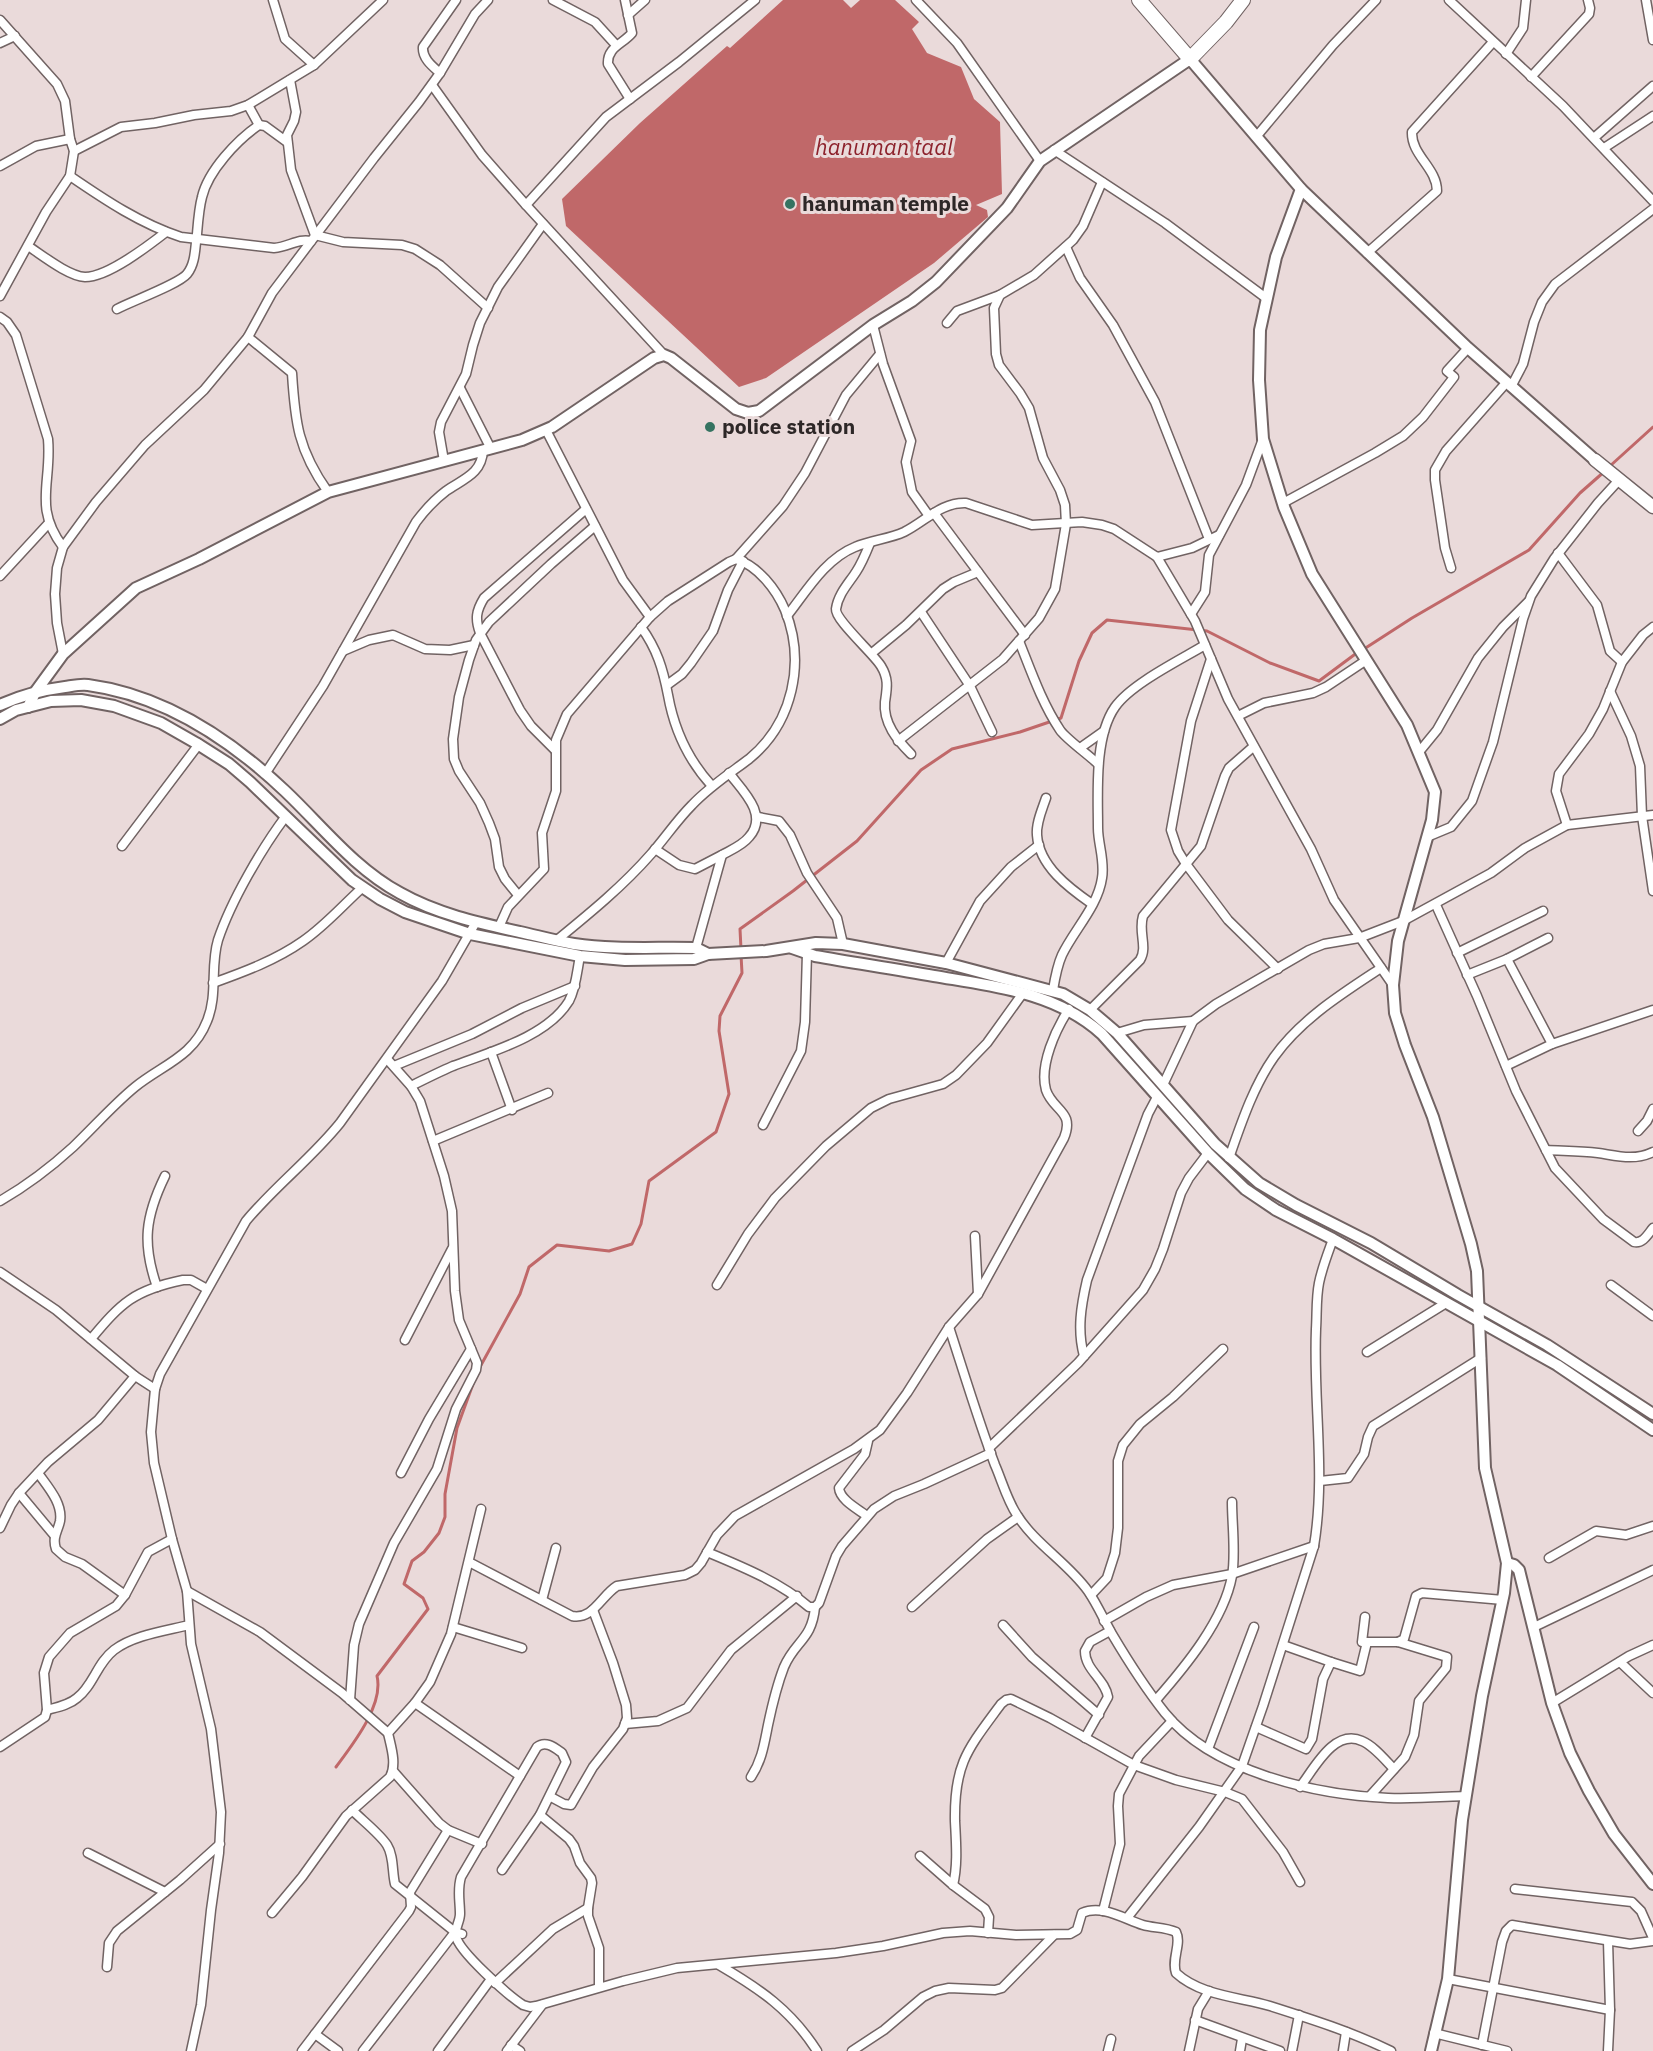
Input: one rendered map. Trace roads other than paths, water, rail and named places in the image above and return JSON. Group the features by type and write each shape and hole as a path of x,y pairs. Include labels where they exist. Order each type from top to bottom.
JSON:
{"main road":[{"path":"1139,0 1190,59 1226,22 1243,0"},
{"path":"1595,460 1653,507"}],"street":[{"path":"74,151 121,127 231,111 248,105 314,65 383,0"},
{"path":"440,73 426,59 422,52 423,47 456,0"},
{"path":"63,654 57,623 55,594 57,568 63,547 96,502 145,445 204,390 248,337 272,293 432,85 475,14 488,0"},
{"path":"553,0 595,22 616,45"},
{"path":"625,0 632,33 616,45 610,53 608,64 630,99"},
{"path":"628,15 645,0"},
{"path":"526,205 606,117 679,62 755,0"},
{"path":"916,0 957,43 1040,161"},
{"path":"1256,137 1333,45 1376,0"},
{"path":"1449,0 1595,137 1653,201"},
{"path":"1506,54 1523,28 1526,0"},
{"path":"1531,77 1589,14 1588,0"},
{"path":"1646,0 1653,40"},
{"path":"277,2 285,39 314,65"},
{"path":"0,20 57,84 64,101 74,151 70,176 45,212 0,296"},
{"path":"0,43 15,36"},
{"path":"1367,252 1437,191 1436,179 1412,140 1412,132 1493,42"},
{"path":"432,85 483,154 526,205 664,355 671,358 736,409 748,413 759,411 771,404 873,325 912,301 936,282 1007,208 1040,161 1190,59 1301,189 1468,348 1595,460"},
{"path":"290,80 296,112 287,135 291,170 313,238"},
{"path":"1595,137 1653,86"},
{"path":"248,105 259,125"},
{"path":"1604,148 1653,116"},
{"path":"117,309 183,278 189,272 193,262 202,196 211,176 248,133 259,125 265,126 287,141"},
{"path":"0,166 36,146 70,139"},
{"path":"1054,150 1165,223 1266,298"},
{"path":"70,176 106,201 166,232 196,239 274,248 313,238 402,245 416,249 440,266 488,308"},
{"path":"947,323 957,311 1000,295 1026,280 1066,247 1083,226 1102,182"},
{"path":"1301,189 1276,257 1260,330 1260,408 1263,439 1283,503 1312,574 1407,725 1435,792 1432,820 1398,941 1393,985 1395,1013 1433,1117 1477,1271 1485,1468 1507,1563 1503,1600 1482,1696 1465,1796 1448,1979 1431,2051"},
{"path":"1451,568 1445,548 1435,480 1436,470 1446,451 1509,385 1523,364 1542,302 1555,284 1653,208"},
{"path":"444,461 439,432 441,422 466,374 472,345 498,287 543,224"},
{"path":"28,246 69,272 85,277 123,262 166,232"},
{"path":"1066,247 1080,278 1113,325 1155,402 1209,539"},
{"path":"898,741 1003,659 1048,604 1055,589 1066,524 1065,506 1060,490 1043,458 1029,408 999,364 996,354 994,308 1000,295"},
{"path":"0,317 7,322 16,335 48,439 46,510 48,524 63,547"},
{"path":"873,325 880,354 911,441 906,462 912,492 978,572 1022,638 1046,708 1060,731 1098,764"},
{"path":"248,337 292,373 300,441 314,473 328,492"},
{"path":"1283,503 1403,436 1423,417 1454,377 1447,371 1468,348"},
{"path":"667,685 682,674 713,631 739,560 783,506 805,473 846,395 880,354"},
{"path":"28,707 36,691 63,654 136,588 199,559 328,492 522,440 546,430 654,358 664,355"},
{"path":"460,388 489,449"},
{"path":"546,430 623,580 650,617"},
{"path":"1193,617 1205,592 1206,566 1219,535 1246,485 1263,439"},
{"path":"265,774 313,702 416,522 429,505 474,473 489,449"},
{"path":"1427,837 1451,827 1472,801 1493,742 1530,599 1558,553 1619,480"},
{"path":"787,616 822,572 845,552 856,546 903,532 945,505 966,503 1032,525 1082,522 1114,529 1157,557 1193,617 1228,699 1311,849 1334,900 1393,985"},
{"path":"555,750 531,726 520,710 480,633 476,614 484,598 586,509"},
{"path":"1,573 48,524"},
{"path":"518,895 499,867 495,839 489,823 454,759 453,739 459,697 474,645 480,633 517,594 595,526"},
{"path":"1157,557 1192,548 1219,535"},
{"path":"870,543 836,609 841,622 872,653 887,677 886,718 898,741 911,754"},
{"path":"1558,553 1597,605 1610,651 1622,662"},
{"path":"557,940 602,903 655,849 682,815 712,786 750,758 771,736 785,709 794,686 796,669 787,616 770,586 755,570 739,560"},
{"path":"499,927 508,907 544,868 542,833 556,791 555,750 561,724 567,714 650,617 668,601 739,560"},
{"path":"872,653 921,612 943,589 978,572"},
{"path":"1419,752 1437,730 1478,658 1530,599"},
{"path":"921,612 970,686 992,732"},
{"path":"641,627 656,650 682,742 695,766 712,786"},
{"path":"1567,825 1556,790 1559,774 1589,734 1622,662 1643,635 1653,627"},
{"path":"343,651 369,640 393,635 425,649 450,650 474,645"},
{"path":"1053,990 1057,968 1063,954 1100,889 1102,876 1098,836 1098,764 1109,717 1122,699 1204,643"},
{"path":"1238,716 1264,703 1313,693 1326,687 1364,658"},
{"path":"1211,659 1191,721 1171,830 1173,839 1186,864 1228,920 1278,969"},
{"path":"0,705 36,691 86,685 130,695 163,706 207,731 245,757 284,790 345,852 375,878 401,894 433,908 476,922 574,944 696,948 708,954"},
{"path":"1610,691 1631,736 1640,766 1642,816 1653,891"},
{"path":"0,718 16,710 51,701 81,700 114,706 161,723 199,744 250,782 313,844 363,887 405,912 470,934 580,956 625,960 694,959 708,954 761,952 816,943 843,944 946,963 1063,994 1090,1010 1117,1033 1229,1158 1259,1183 1296,1205 1371,1243 1547,1344 1653,1414"},
{"path":"1080,748 1104,731"},
{"path":"122,846 199,744"},
{"path":"1090,1010 1140,960 1144,949 1141,924 1143,916 1201,846 1224,776 1229,768 1253,747"},
{"path":"655,849 679,865 695,869 748,839 755,829 758,818 754,806 729,773"},
{"path":"1046,798 1038,825 1039,845 1060,880 1092,904"},
{"path":"1163,1085 1192,1021 1216,1004 1309,950 1324,944 1359,938 1403,921 1491,873 1540,839 1567,825 1653,814"},
{"path":"0,1202 26,1186 47,1169 134,1088 179,1058 202,1033 208,1019 218,940 234,903 268,840 286,816"},
{"path":"758,818 779,821 790,835 807,873 837,918 843,944"},
{"path":"946,963 980,901 1011,867 1039,845"},
{"path":"696,948 722,855"},
{"path":"213,983 282,955 321,927 363,887"},
{"path":"1436,905 1506,1066 1555,1168 1603,1219 1628,1238 1638,1243 1653,1228"},
{"path":"1457,953 1543,911"},
{"path":"191,2051 201,2006 219,1849 221,1812 211,1730 191,1644 187,1591 154,1463 151,1432 155,1389 160,1374 246,1221 260,1204 324,1143 390,1062 442,981 476,922"},
{"path":"1467,975 1507,959 1548,938"},
{"path":"789,947 807,953 1023,993 1069,1009 1102,1034 1208,1154 1245,1189 1276,1210 1333,1239 1557,1365 1653,1430"},
{"path":"763,1125 801,1051 805,1022 807,953"},
{"path":"411,1086 451,1067 518,1041 545,1025 569,1000 580,956"},
{"path":"1507,959 1552,1044"},
{"path":"1229,1158 1244,1115 1274,1057 1334,998 1381,968"},
{"path":"390,1062 472,1034 522,1008 574,986"},
{"path":"717,1285 748,1234 775,1198 826,1146 871,1108 889,1099 944,1084 956,1075 987,1043 1023,993"},
{"path":"469,1562 572,1616 588,1615 610,1590 617,1586 685,1575 695,1570 717,1535 735,1516 868,1441 880,1430 907,1393 949,1327 978,1294 1069,1127 1067,1118 1050,1099 1046,1087 1046,1066 1058,1026 1069,1009"},
{"path":"1506,1066 1552,1044 1653,1010"},
{"path":"1117,1033 1144,1025 1192,1021"},
{"path":"491,1052 512,1110"},
{"path":"350,1700 354,1645 359,1624 394,1543 437,1469 456,1409 476,1370 477,1363 459,1320 455,1291 452,1211 433,1141 420,1101 411,1086 390,1062"},
{"path":"433,1141 548,1094"},
{"path":"1084,1356 1080,1334 1080,1308 1087,1280 1148,1114 1157,1097"},
{"path":"1638,1131 1647,1121 1653,1109"},
{"path":"1545,1150 1626,1158 1635,1158 1653,1152"},
{"path":"751,1777 763,1755 768,1723 785,1666 808,1634 815,1607 823,1596 828,1576 842,1546 883,1501 990,1450 1084,1356 1143,1290 1163,1249 1181,1193 1189,1178 1208,1154"},
{"path":"157,1287 147,1249 147,1234 165,1176"},
{"path":"975,1236 978,1294"},
{"path":"1127,1918 1225,1792 1242,1766 1314,1546 1319,1520 1320,1481 1315,1351 1317,1298 1319,1283 1333,1239"},
{"path":"405,1340 454,1246"},
{"path":"0,1272 56,1310 135,1376 155,1389"},
{"path":"91,1339 116,1309 127,1300 157,1287 191,1280 207,1289"},
{"path":"1611,1285 1653,1316"},
{"path":"1367,1352 1446,1303"},
{"path":"949,1327 1011,1505 1018,1517 1091,1595 1110,1631 1172,1721 1208,1749 1242,1766 1300,1787 1388,1798 1465,1796"},
{"path":"1091,1595 1107,1578 1115,1553 1118,1528 1118,1461 1123,1445 1140,1424 1173,1397 1223,1348"},
{"path":"401,1473 429,1419 471,1349"},
{"path":"1320,1481 1348,1479 1364,1455 1373,1426 1481,1358"},
{"path":"0,1528 10,1505 19,1493 63,1448 98,1420 135,1376"},
{"path":"867,1516 844,1499 839,1493 839,1488 865,1454 868,1441"},
{"path":"38,1473 59,1506 60,1521 54,1535 56,1549 60,1554 82,1564 125,1595"},
{"path":"19,1493 54,1535"},
{"path":"1156,1700 1193,1655 1226,1599 1232,1575 1232,1502"},
{"path":"388,1733 430,1682 444,1651 453,1627 481,1509"},
{"path":"912,1607 987,1539 1018,1517"},
{"path":"1549,1558 1596,1531 1626,1535 1653,1526"},
{"path":"0,1747 45,1717 47,1710 44,1673 49,1657 70,1633 116,1606 125,1595 148,1552 172,1539"},
{"path":"1104,1621 1146,1597 1173,1585 1232,1575 1314,1546"},
{"path":"542,1600 556,1548"},
{"path":"707,1552 774,1583 797,1596 809,1607 815,1607"},
{"path":"1507,1563 1519,1570 1552,1703 1570,1753 1614,1834 1653,1884"},
{"path":"1534,1627 1653,1570"},
{"path":"187,1591 260,1632 350,1700 388,1733 393,1771 426,1810 448,1830 482,1844"},
{"path":"1398,1642 1404,1639 1416,1596 1422,1593 1503,1600"},
{"path":"625,1724 658,1721 687,1708 731,1650 797,1596"},
{"path":"550,1797 571,1805 593,1767 625,1724 626,1705 593,1610"},
{"path":"1365,1617 1362,1642 1398,1642 1447,1657 1446,1668 1419,1701 1414,1735 1404,1757 1370,1796"},
{"path":"47,1710 67,1705 82,1694 98,1668 115,1649 143,1637 189,1625"},
{"path":"1003,1625 1032,1657 1099,1715"},
{"path":"453,1627 522,1648"},
{"path":"1208,1749 1254,1627"},
{"path":"1085,1738 1105,1704 1108,1693 1088,1665 1084,1651 1090,1642 1110,1631"},
{"path":"1283,1645 1360,1671 1367,1642"},
{"path":"1552,1703 1653,1645"},
{"path":"1256,1727 1306,1749 1312,1739 1323,1679 1330,1662"},
{"path":"1620,1662 1653,1693"},
{"path":"952,1885 955,1870 956,1781 961,1763 968,1749 1006,1700 1018,1701 1134,1765 1242,1799 1283,1852 1300,1882"},
{"path":"415,1703 520,1776"},
{"path":"1103,1911 1120,1844 1119,1794 1144,1750 1172,1721"},
{"path":"1300,1787 1326,1752 1339,1741 1353,1738 1364,1741 1394,1769"},
{"path":"502,1870 540,1815 566,1762 562,1753 546,1744 537,1747 459,1885 460,1919 457,1941 493,1981 523,2005 530,2007 543,2004 599,1987 677,1968 836,1953 943,1933 970,1931 1016,1935 1074,1933 1082,1913 1103,1911 1143,1925 1176,1932 1178,1940 1174,1960 1176,1973 1209,1991 1299,2015 1387,2050"},
{"path":"272,1913 352,1810 385,1783 393,1771"},
{"path":"352,1810 387,1845 392,1858 395,1884 410,1898 459,1933"},
{"path":"540,1815 569,1839 580,1863 591,1878 588,1916 599,1948 599,1987"},
{"path":"302,2051 409,1911 413,1887 448,1830"},
{"path":"107,1967 109,1943 112,1936 137,1913 219,1849"},
{"path":"88,1853 165,1892"},
{"path":"920,1856 988,1913 988,1933"},
{"path":"1478,2046 1494,1989 1502,1942 1506,1931 1512,1925 1630,1944 1653,1940 1641,1911 1632,1902 1515,1889"},
{"path":"438,2051 493,1981 553,1929 588,1908"},
{"path":"363,2051 459,1933"},
{"path":"852,2051 884,2030 923,1997 935,1991 949,1988 994,1990 1002,1988 1054,1935"},
{"path":"1608,1941 1610,2010 1608,2051"},
{"path":"718,1965 764,1993 784,2010 798,2024 817,2051"},
{"path":"1448,1979 1610,2010"},
{"path":"1189,2051 1195,2020 1209,1991"},
{"path":"520,2051 509,2048 543,2004"},
{"path":"1292,2051 1299,2015"},
{"path":"1195,2020 1280,2051"},
{"path":"1343,2051 1346,2032"},
{"path":"1434,2033 1478,2046 1507,2051"},
{"path":"315,2034 338,2051"},
{"path":"1240,2051 1242,2038"},
{"path":"1108,2051 1111,2039"}],"water":[{"name":"hanuman taal","path":"783,0 843,0 851,8 860,0 895,0 919,22 912,29 927,53 961,67 974,99 1000,122 1002,194 976,205 987,210 988,217 934,263 766,378 739,387 566,226 562,199 640,123 727,46 730,48"}],"waterway":[{"path":"1610,466 1653,427"},
{"path":"1364,649 1412,618 1529,550 1580,493 1605,471"},
{"path":"741,949 740,929 857,841 921,770 952,749 1020,732 1061,718 1079,661 1092,633 1107,620 1207,631 1270,663 1319,681 1358,652"},
{"path":"480,1367 520,1294 529,1267 557,1245 609,1251 632,1244 641,1224 649,1181 716,1132 729,1094 719,1031 720,1016 742,973 741,955"},
{"path":"336,1767 366,1724 372,1711 378,1687 377,1676 428,1609 423,1598 404,1584 412,1561 424,1552 439,1533 445,1517 445,1494 457,1428 473,1384"}],"place":[{"name":"hanuman temple","path":"790,204"},
{"name":"police station","path":"710,427"}]}
